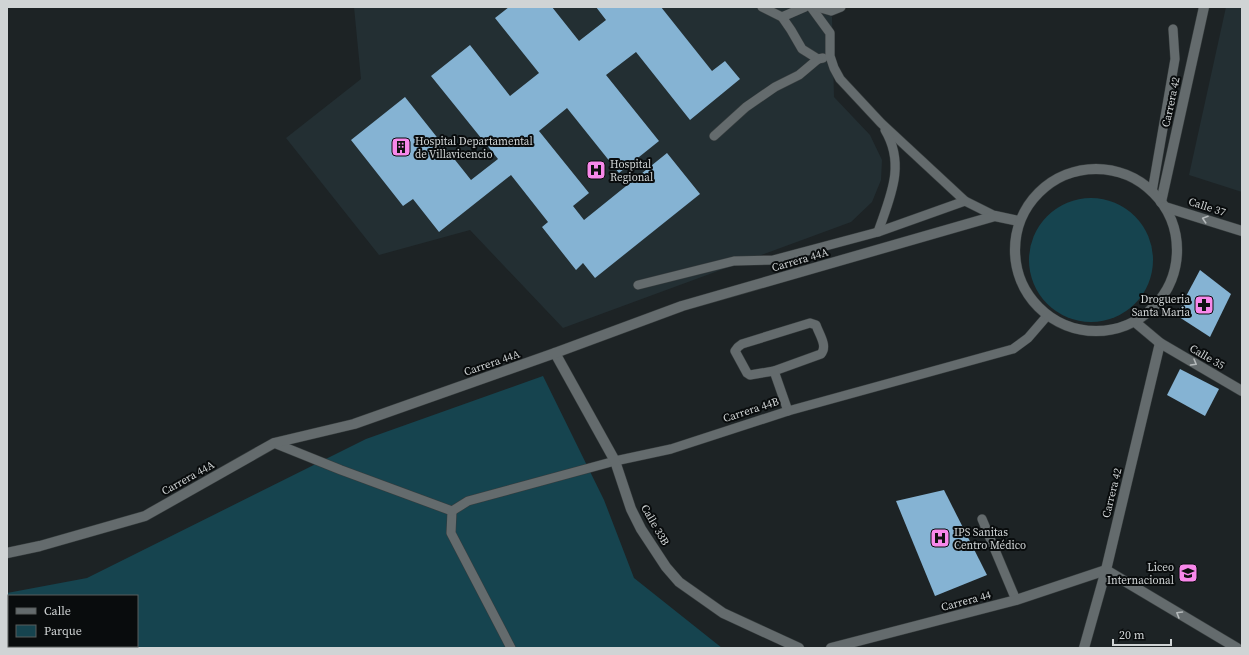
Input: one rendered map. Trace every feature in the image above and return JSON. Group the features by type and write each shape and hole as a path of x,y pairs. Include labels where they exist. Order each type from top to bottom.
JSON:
{"street":[{"name":"Carrera 42","path":"1163,204 1204,7"},
{"path":"1091,169 1117,172 1136,180 1152,192 1163,204 1174,226 1177,250 1173,274 1169,286 1155,306 1135,322 1111,330 1086,331 1067,326 1047,316 1030,298 1018,274 1014,248 1019,222 1025,209 1032,198 1042,189 1064,174 1077,171 1091,169"},
{"name":"Calle 37","path":"1163,204 1242,231"},
{"path":"995,216 1019,222"},
{"name":"Carrera 44A","path":"7,553 40,546 145,516 274,443 354,424 555,354 682,306 995,216"},
{"name":"Calle 35","path":"1135,322 1160,343 1242,391"},
{"name":"Carrera 42","path":"1084,648 1106,570 1160,343"},
{"name":"Calle 33B","path":"555,354 615,461 631,508 641,529 666,567 679,582 723,613 799,648"},
{"path":"1106,570 1237,648"},
{"name":"Carrera 44","path":"831,648 1016,600 1106,570"}],"lane":[{"path":"762,7 782,17 802,49 818,59"},
{"path":"782,17 805,7"},
{"path":"811,7 830,33 830,56 840,79 881,123 965,201 995,216"},
{"path":"817,7 831,11 841,7"},
{"path":"1152,192 1175,59 1173,29"},
{"path":"714,136 746,107 776,87 799,75 818,59 830,56"},
{"path":"878,232 892,191 896,167 891,143 881,123"},
{"path":"638,285 734,261 773,260 878,232 965,201"},
{"name":"Carrera 44B","path":"452,511 468,501 615,461 671,449 788,411 1013,349 1028,338 1047,316"},
{"path":"810,323 816,325 825,346 821,354 774,371 750,375 747,373 735,351 742,344 810,323"},
{"path":"774,371 788,411"},
{"path":"274,443 341,470 452,511 451,533 511,648"},
{"path":"982,519 1016,600"}],"shaded area":[{"name":"Hospital Regional","path":"354,7 823,7 832,17 834,97 870,135 882,160 881,180 872,202 851,222 563,328 470,230 379,255 286,138 361,79"},
{"path":"1226,7 1242,7 1242,192 1189,175"}],"green space":[{"path":"1097,198 1115,202 1126,208 1139,220 1149,236 1153,260 1149,284 1143,295 1131,308 1109,320 1085,322 1067,318 1056,312 1043,300 1031,278 1029,254 1033,236 1039,225 1051,212 1073,200"},
{"path":"543,376 604,500 634,578 722,648 7,648 7,593 87,578 366,439"}],"building":[{"name":"Hospital Departamental de Villavicencio","path":"509,7 552,7 579,41 606,20 596,7 661,7 712,71 725,61 740,79 690,120 636,52 606,75 659,141 619,173 567,108 539,131 589,193 573,206 584,220 667,153 700,194 595,278 583,263 576,270 542,227 548,222 511,175 439,232 413,199 403,206 351,140 405,97 471,180 498,159 431,76 470,45 510,96 539,73 495,18"},
{"name":"Drogueria Santa Maria","path":"1200,270 1231,294 1210,337 1176,315"},
{"path":"1180,369 1219,389 1205,416 1167,395"},
{"name":"IPS Sanitas Centro Médico","path":"944,490 987,575 935,596 896,501"}],"place":[{"name":"Hospital Departamental de Villavicencio","path":"401,147"},
{"name":"Hospital Regional","path":"596,170"},
{"name":"Drogueria Santa Maria","path":"1204,305"},
{"name":"IPS Sanitas Centro Médico","path":"940,538"},
{"name":"Liceo Internacional","path":"1188,573"}]}
